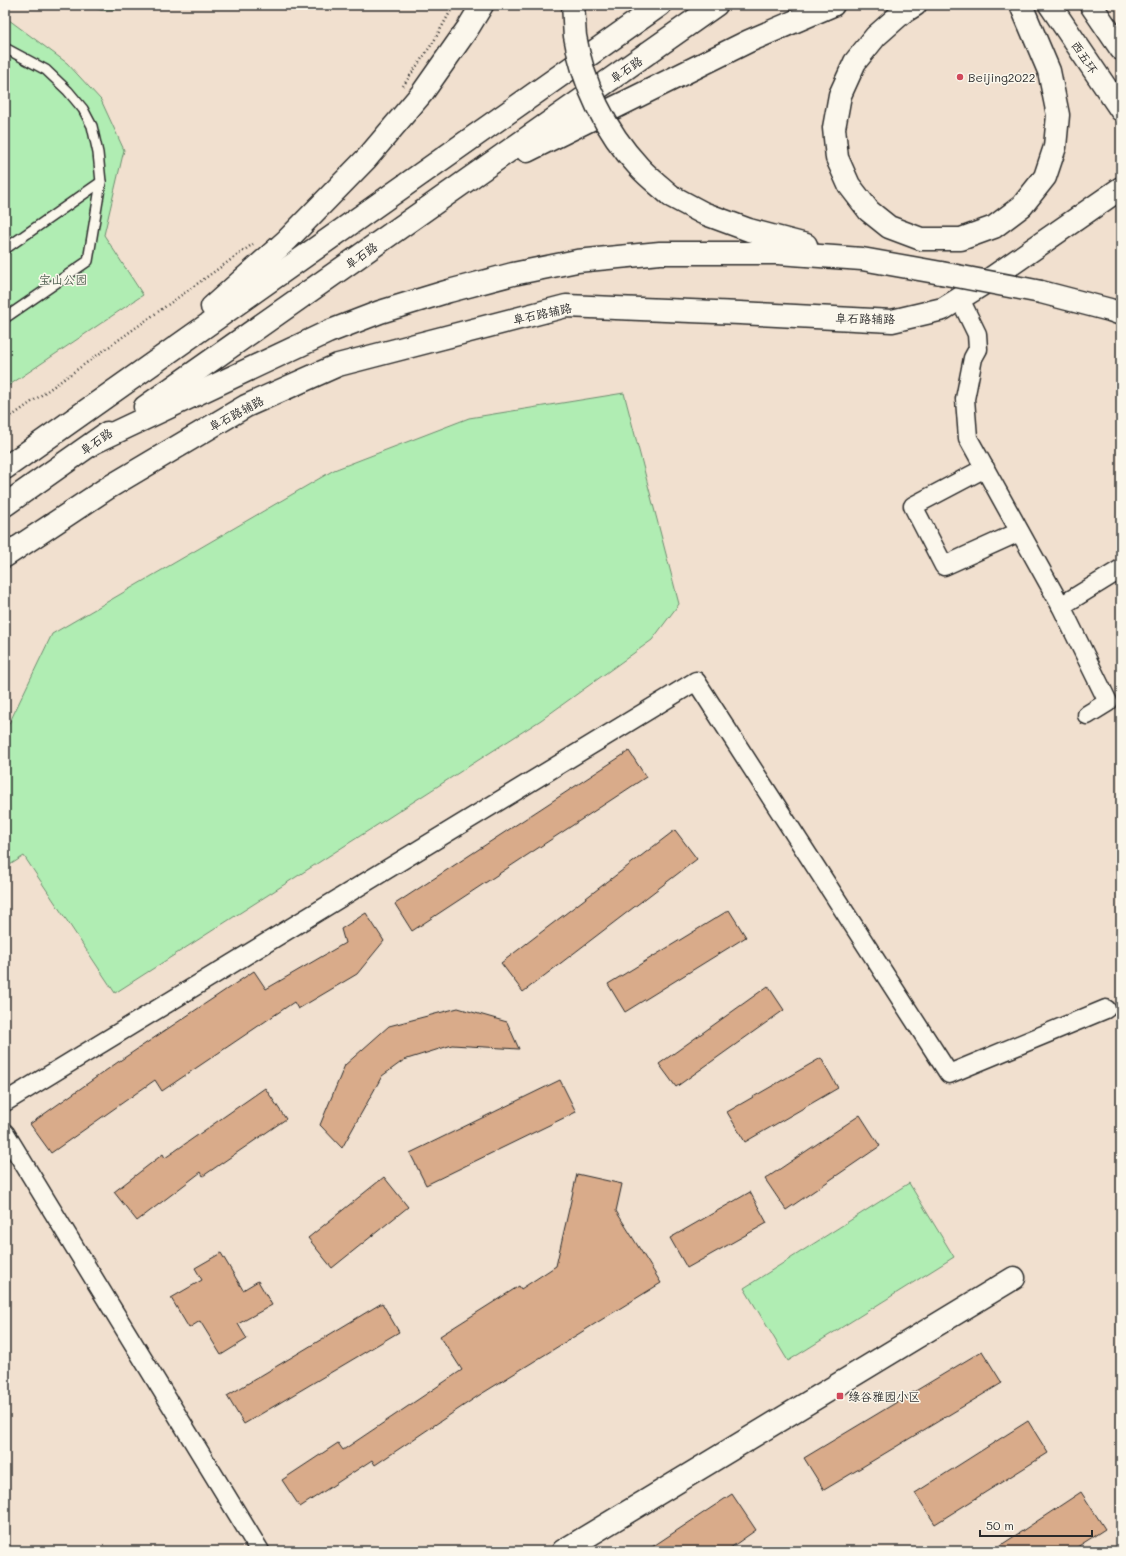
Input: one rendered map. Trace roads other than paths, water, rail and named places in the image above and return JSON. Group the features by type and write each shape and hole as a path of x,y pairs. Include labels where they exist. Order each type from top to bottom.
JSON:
{"main road":[{"path":"130,380 287,240 367,158 423,92 468,28 482,5"},
{"path":"573,5 575,35 582,68 598,108 614,137 639,167 671,196 703,213 749,230 862,260"},
{"path":"5,468 660,5"},
{"name":"阜石路","path":"5,505 716,5"},
{"path":"467,180 749,41 833,5"},
{"path":"915,5 902,13 876,36 855,62 840,95 834,128 836,158 849,186 869,211 889,227 922,239 961,239 994,227 1022,206 1045,177 1055,147 1058,115 1049,71 1023,8"},
{"name":"西五环","path":"1050,5 1121,110"},
{"path":"1091,5 1121,50"},
{"name":"阜石路辅路","path":"9,552 106,489 246,406 338,365 566,306 740,312 892,321 943,309 983,284 1121,188"},
{"path":"95,442 328,332 380,312 449,291 514,274 577,261 660,253 778,253 862,260 1041,292 1121,314"},
{"path":"563,1551 1014,1278"}],"street":[{"path":"960,299 977,334 978,349 972,358 965,399 968,438 1061,606 1108,702 1087,715"},
{"path":"985,468 913,506 944,566 1019,532"},
{"path":"1061,606 1121,569"},
{"path":"5,1102 696,681 949,1074 1106,1009"},
{"path":"5,1133 260,1551"}],"lane":[{"path":"5,48 46,70 68,91 83,109 92,126 98,153 101,182 88,261 5,318"},
{"path":"5,249 101,182"}],"place":[{"name":"Beijing2022","path":"960,77"},
{"name":"绿谷雅园小区","path":"840,1396"}],"park label":[{"name":"宝山公园","path":"63,279"}]}
